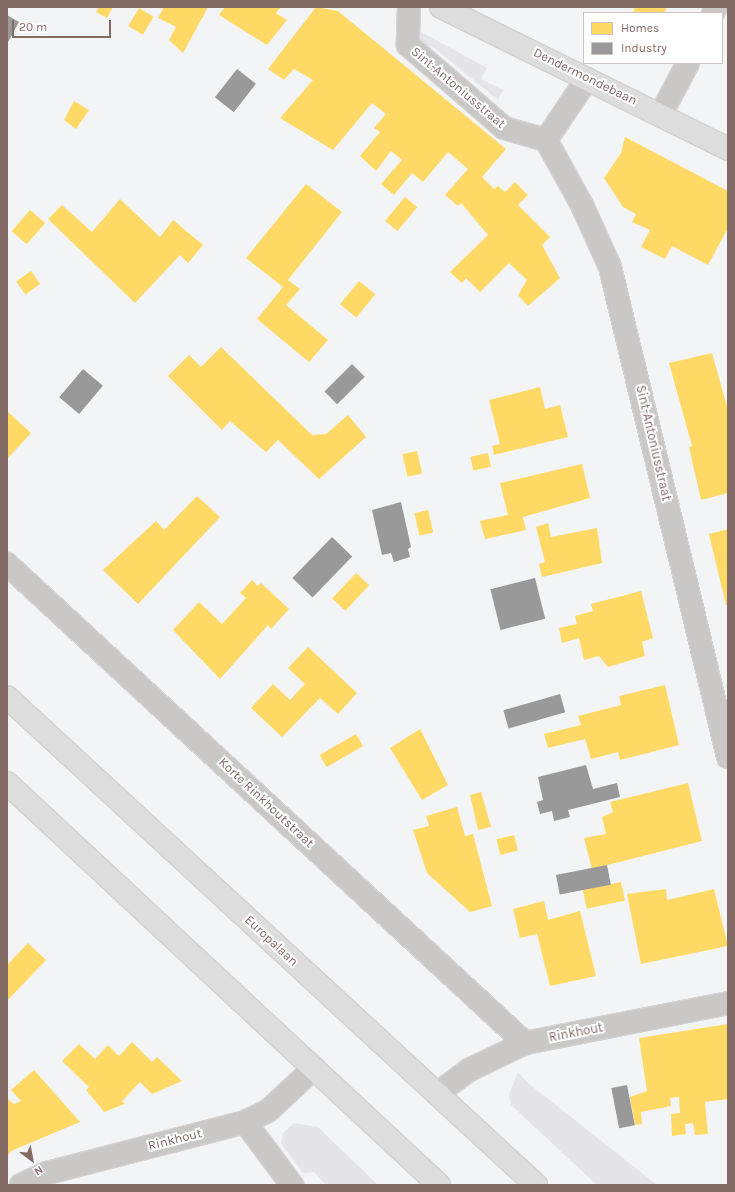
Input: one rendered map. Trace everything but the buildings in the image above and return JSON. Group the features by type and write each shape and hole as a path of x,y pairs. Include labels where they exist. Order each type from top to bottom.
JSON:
{"main road":[{"name":"Dendermondebaan","path":"441,7 661,114 728,149"},
{"name":"Europalaan","path":"7,697 536,1185"},
{"path":"7,783 440,1185"}],"street":[{"name":"Sint-Antoniusstraat","path":"409,7 408,46 504,128 546,140 582,205 610,267 728,757"},
{"path":"661,114 687,64"},
{"path":"546,140 587,79"},
{"name":"Korte Rinkhoutstraat","path":"7,564 525,1043"},
{"name":"Rinkhout","path":"437,1094 468,1070 525,1043 728,1004"},
{"name":"Rinkhout","path":"21,1185 47,1173 244,1122 268,1111 314,1068"},
{"path":"244,1122 292,1185"}],"shaded area":[{"path":"414,28 487,68 481,79 503,90 498,100 432,46 418,47"},
{"path":"518,1072 528,1083 657,1185 597,1185 511,1105 509,1094"},
{"path":"294,1123 318,1127 378,1185 326,1185 314,1172 303,1173 281,1143 283,1133"}]}
